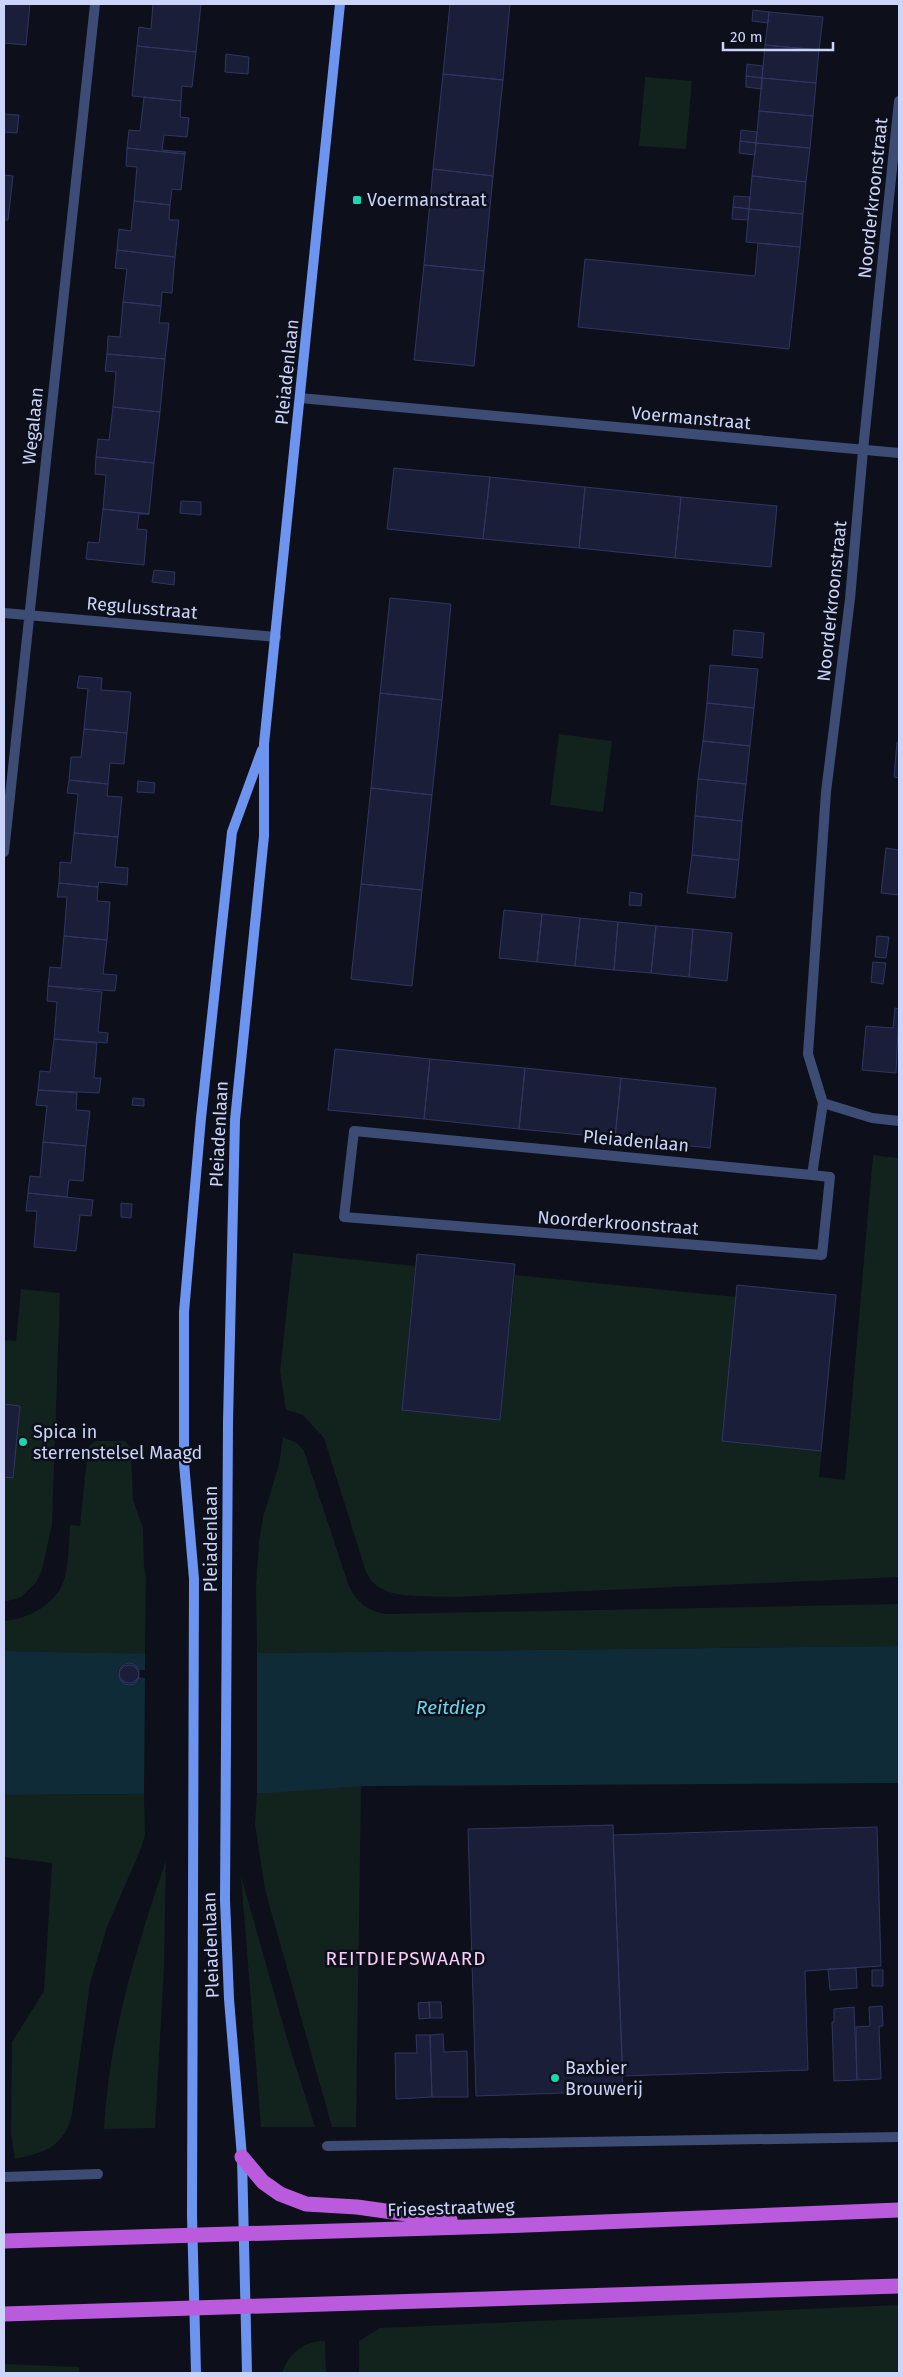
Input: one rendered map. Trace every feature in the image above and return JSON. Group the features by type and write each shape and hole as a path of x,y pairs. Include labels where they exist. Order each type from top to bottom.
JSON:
{"highway":[{"path":"242,2157 252,2171 270,2187 291,2199 306,2204 357,2208 499,2226"},
{"name":"Friesestraatweg","path":"4,2241 499,2226 899,2210"},
{"path":"4,2314 899,2286"}],"main road":[{"name":"Pleiadenlaan","path":"248,2373 242,2157 229,1999 225,1900 230,1256 235,1120 264,836 264,744 340,4"},
{"name":"Pleiadenlaan","path":"196,2373 192,2235 194,1579 184,1463 184,1312 201,1118 232,832 264,744"}],"street":[{"name":"Wegalaan","path":"4,852 95,4"},
{"name":"Noorderkroonstraat","path":"823,1103 808,1054 826,792 850,599 863,450 899,101"},
{"name":"Voermanstraat","path":"300,398 899,453"},
{"name":"Regulusstraat","path":"4,613 276,637"},
{"path":"812,1174 823,1103 872,1118 899,1121"},
{"name":"Pleiadenlaan","path":"347,1189 354,1131 812,1174"},
{"name":"Noorderkroonstraat","path":"347,1189 344,1218 822,1255 830,1177 812,1174"},
{"path":"327,2146 899,2137"},
{"path":"4,2177 98,2174"}],"green space":[{"path":"645,77 692,81 686,149 639,146"},
{"path":"559,734 612,741 603,812 550,805"},
{"path":"873,1155 899,1158 899,1577 453,1597 397,1594 382,1589 372,1582 366,1572 324,1438 303,1415 286,1410 280,1371 293,1253 415,1266 402,1409 500,1418 515,1275 736,1297 723,1440 822,1450 819,1477 845,1480"},
{"path":"21,1289 60,1293 52,1524 42,1570 36,1583 21,1597 4,1602 4,1340 16,1341"},
{"path":"283,1437 297,1443 304,1451 349,1586 360,1602 369,1609 388,1614 899,1604 899,1646 257,1653 256,1586 259,1542 263,1517 279,1465"},
{"path":"95,1441 125,1441 131,1448 133,1500 143,1528 146,1576 145,1654 4,1651 4,1621 23,1617 42,1608 50,1602 62,1586 69,1550 70,1525 80,1526 88,1447"},
{"path":"361,1786 356,2127 332,2127 265,1890 255,1824 257,1793"},
{"path":"144,1794 145,1835 142,1846 107,1927 90,1983 72,2114 64,2134 52,2147 15,2159 11,2133 12,2042 44,1991 52,1863 4,1857 4,1795"},
{"path":"166,1861 164,1967 155,2128 104,2129 107,2094 118,2026 144,1926"},
{"path":"241,1876 286,2035 315,2127 261,2127"},
{"path":"899,2305 899,2373 359,2373 359,2341 380,2328"},
{"path":"325,2341 326,2373 282,2373 293,2354 298,2350 310,2343"},
{"path":"4,2364 79,2367 79,2373 4,2373"}],"water":[{"name":"Reitdiep","path":"899,1646 899,1783 365,1786 268,1793 4,1795 4,1651 158,1654"}],"pier":[{"path":"257,1651 257,1795 144,1797 145,1678 139,1677 133,1683 126,1684 118,1674 119,1668 125,1663 131,1663 139,1670 145,1670 145,1652"}],"building":[{"path":"4,4 30,4 26,45 4,43"},
{"path":"153,4 201,4 196,52 137,46 139,27 151,29"},
{"path":"450,4 510,4 503,80 443,74"},
{"path":"753,10 769,12 768,23 752,21"},
{"path":"769,12 823,17 819,50 765,45"},
{"path":"765,45 819,50 816,83 762,78"},
{"path":"137,46 196,52 192,87 182,86 181,101 132,96"},
{"path":"226,54 249,57 248,74 225,72"},
{"path":"747,64 763,66 762,78 746,76"},
{"path":"443,74 503,80 493,176 433,169"},
{"path":"746,76 762,78 762,89 746,87"},
{"path":"762,78 816,83 813,116 759,111"},
{"path":"144,97 181,101 180,117 189,118 187,137 164,135 162,150 186,152 185,154 127,148 129,130 140,131"},
{"path":"759,111 813,116 810,148 756,143"},
{"path":"4,114 19,115 17,133 4,132"},
{"path":"741,130 757,132 756,143 740,141"},
{"path":"740,141 756,143 755,155 739,153"},
{"path":"756,143 810,148 806,182 752,176"},
{"path":"127,148 185,154 181,190 172,189 170,205 134,201 137,167 126,166"},
{"path":"433,169 493,176 484,271 424,265"},
{"path":"4,175 13,176 8,220 4,220"},
{"path":"752,176 806,182 803,214 749,209"},
{"path":"734,196 750,197 749,209 733,207"},
{"path":"134,201 170,205 169,220 179,220 175,257 117,250 119,229 131,231"},
{"path":"733,207 749,209 748,220 732,219"},
{"path":"749,209 803,214 800,247 746,242"},
{"path":"758,243 800,247 789,349 578,327 585,259 755,276"},
{"path":"117,250 175,257 172,293 162,292 161,306 123,302 127,269 115,268"},
{"path":"424,265 484,271 474,366 414,360"},
{"path":"123,302 161,306 159,323 169,323 165,359 107,354 108,336 120,337"},
{"path":"107,354 165,359 160,412 113,407 116,372 105,371"},
{"path":"113,407 160,412 154,463 96,457 98,439 109,440"},
{"path":"96,457 154,463 149,514 103,509 106,475 95,474"},
{"path":"394,468 490,477 483,539 387,529"},
{"path":"490,477 585,487 579,548 483,539"},
{"path":"585,487 681,497 675,558 579,548"},
{"path":"681,497 777,506 771,567 675,558"},
{"path":"181,501 201,502 201,515 180,513"},
{"path":"103,509 149,514 139,514 137,529 147,530 144,565 86,559 88,542 99,543"},
{"path":"154,570 175,572 174,585 152,582"},
{"path":"390,598 451,604 442,700 380,693"},
{"path":"734,630 764,633 762,658 732,655"},
{"path":"710,665 758,669 754,708 707,703"},
{"path":"79,676 102,678 101,690 131,692 127,733 84,729 88,689 77,688"},
{"path":"380,693 442,700 432,795 371,788"},
{"path":"707,703 754,708 750,746 703,741"},
{"path":"84,729 127,733 124,764 110,763 108,784 69,780 71,757 81,757"},
{"path":"703,741 750,746 746,784 698,779"},
{"path":"897,742 899,742 899,778 894,777"},
{"path":"698,779 746,784 742,821 695,816"},
{"path":"69,780 108,784 107,796 122,797 118,837 74,833 78,794 67,793"},
{"path":"138,781 155,783 154,793 137,792"},
{"path":"371,788 432,795 422,890 361,884"},
{"path":"695,816 742,821 739,860 692,855"},
{"path":"74,833 118,837 115,867 128,868 127,885 99,882 98,887 59,883 60,862 71,863"},
{"path":"886,848 899,850 899,895 881,893"},
{"path":"692,855 739,860 735,898 687,893"},
{"path":"59,883 98,887 97,901 110,902 107,940 64,936 67,897 57,897"},
{"path":"361,884 422,890 412,986 351,979"},
{"path":"630,892 642,894 641,906 629,905"},
{"path":"504,910 542,914 537,962 499,958"},
{"path":"542,914 580,918 575,966 537,962"},
{"path":"580,918 618,922 614,970 575,966"},
{"path":"618,922 656,926 651,973 614,970"},
{"path":"656,926 693,929 689,977 651,973"},
{"path":"693,929 732,933 727,981 689,977"},
{"path":"64,936 107,940 103,974 117,975 115,991 48,986 50,967 61,968"},
{"path":"877,936 889,937 886,958 875,957"},
{"path":"873,962 886,963 883,984 871,982"},
{"path":"48,986 102,992 98,1032 108,1033 107,1043 54,1039 57,1002 47,1001"},
{"path":"895,1008 899,1009 896,1073 862,1070 866,1026 893,1028"},
{"path":"54,1039 97,1043 94,1078 101,1078 99,1093 38,1090 40,1071 50,1072"},
{"path":"335,1049 430,1059 424,1119 328,1110"},
{"path":"430,1059 525,1068 519,1129 424,1119"},
{"path":"525,1068 621,1078 615,1138 519,1129"},
{"path":"621,1078 716,1088 710,1148 615,1138"},
{"path":"38,1090 77,1093 76,1110 90,1111 86,1146 43,1142 47,1106 36,1105"},
{"path":"133,1098 144,1099 144,1106 132,1105"},
{"path":"43,1142 86,1146 83,1181 69,1180 67,1197 28,1193 30,1176 40,1177"},
{"path":"28,1193 93,1200 91,1216 80,1215 76,1251 34,1247 37,1211 26,1211"},
{"path":"121,1203 132,1204 131,1218 121,1217"},
{"path":"417,1254 515,1264 500,1420 402,1410"},
{"path":"737,1285 836,1295 821,1451 722,1441"},
{"path":"4,1404 20,1406 13,1478 4,1477"},
{"path":"129,1663 136,1666 139,1673 136,1680 129,1683 122,1680 119,1673 122,1666"},
{"path":"129,1665 136,1668 139,1675 136,1682 129,1685 122,1682 119,1675 122,1668"},
{"path":"613,1825 623,2091 476,2096 468,1829"},
{"path":"877,1827 881,1966 805,1971 808,2070 623,2076 613,1835"},
{"path":"856,1968 857,1988 830,1990 828,1969"},
{"path":"872,1970 883,1970 883,1986 872,1986"},
{"path":"429,2002 441,2002 442,2018 430,2018"},
{"path":"429,2002 430,2018 419,2019 418,2003"},
{"path":"882,2006 883,2026 879,2026 881,2079 857,2080 856,2027 870,2026 869,2007"},
{"path":"854,2007 857,2080 834,2081 832,2022 834,2022 834,2009"},
{"path":"443,2034 444,2052 467,2051 468,2097 432,2097 430,2035"},
{"path":"416,2035 430,2035 432,2097 396,2099 395,2053 417,2053"}],"place":[{"name":"Voermanstraat","path":"357,200"},
{"name":"Spica in sterrenstelsel Maagd","path":"23,1442"},
{"name":"Baxbier Brouwerij","path":"555,2078"}],"district":[{"name":"REITDIEPSWAARD","path":"406,1958"}]}
